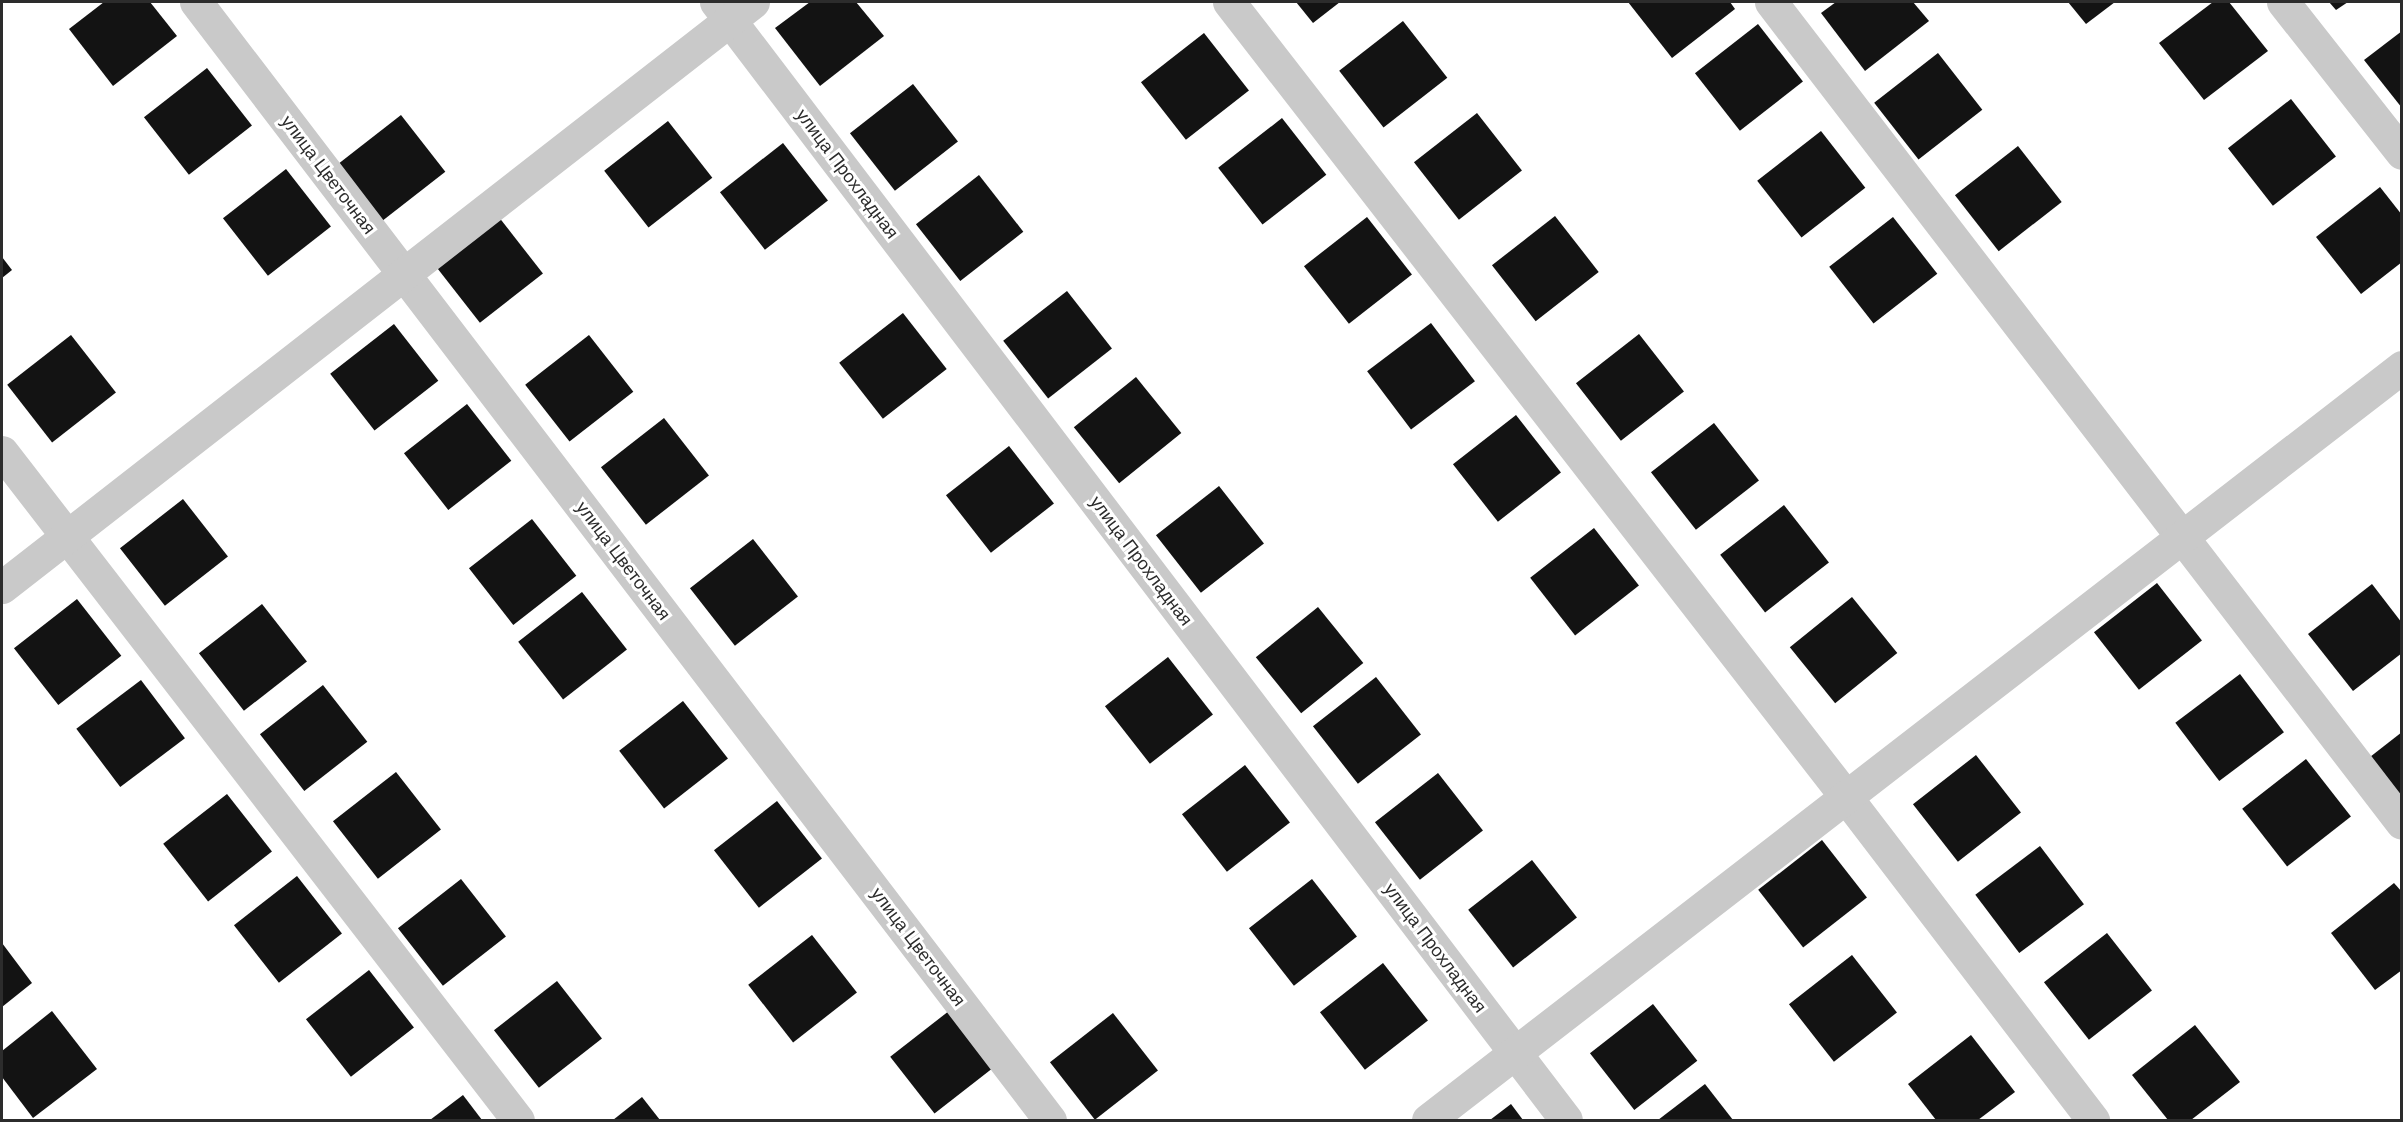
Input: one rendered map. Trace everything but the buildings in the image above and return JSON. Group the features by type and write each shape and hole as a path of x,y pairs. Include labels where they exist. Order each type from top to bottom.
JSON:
{"street":[{"name":"улица Цветочная","path":"196,2 1050,1120"},
{"path":"1229,2 1846,797 2093,1120"},
{"path":"1771,2 2402,823"},
{"path":"2283,2 2402,153"},
{"path":"2,587 404,273 733,8"},
{"name":"улица Прохладная","path":"733,8 1566,1120"},
{"path":"1428,1120 2402,367"},
{"path":"2,452 518,1120"}]}
